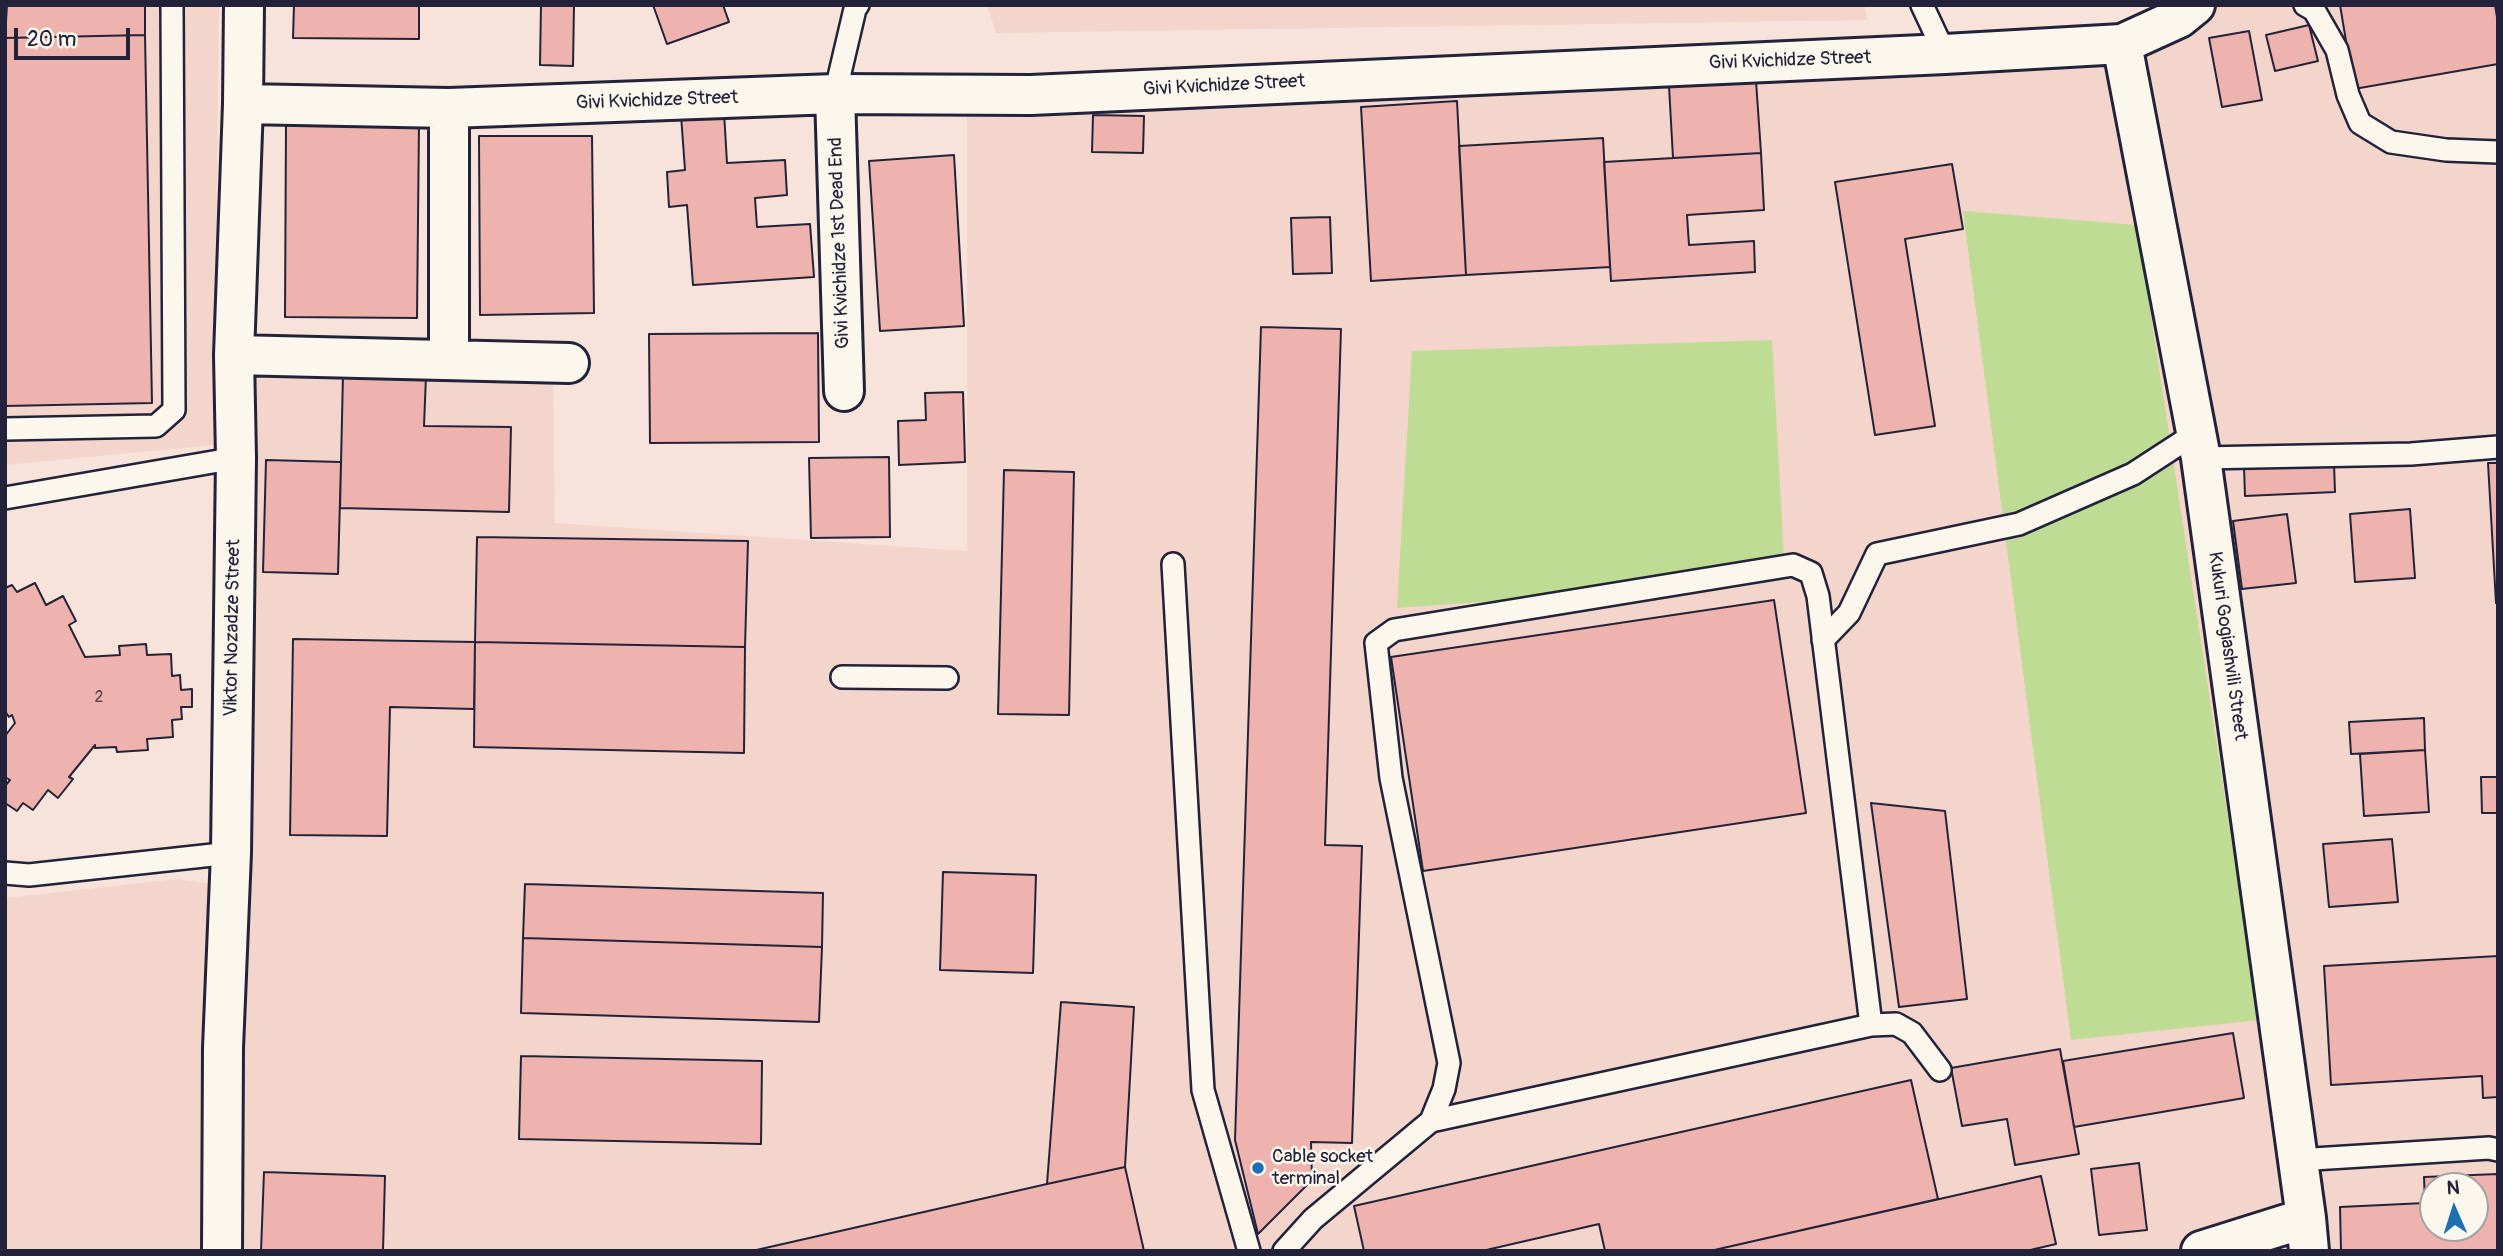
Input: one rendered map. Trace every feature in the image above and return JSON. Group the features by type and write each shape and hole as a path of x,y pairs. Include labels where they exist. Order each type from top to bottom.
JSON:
{"street":[{"name":"Viktor Nozadze Street","path":"222,1251 223,1048 231,853 236,458 233,355 243,104 244,5"},
{"name":"Givi Kvichidze Street","path":"243,104 449,108 835,94 1031,94 1945,54 2122,44 2179,18 2195,5"},
{"name":"Kukuri Gogiashvili Street","path":"2122,44 2199,446 2307,1234"},
{"name":"Givi Kvichidze 1st Dead End","path":"835,94 844,391"},
{"path":"449,108 449,360"},
{"path":"233,355 569,363"},
{"path":"2202,1251 2307,1234"}],"lane":[{"path":"5,429 156,426 174,410 172,5"},
{"path":"835,94 858,5"},
{"path":"1922,5 1945,54"},
{"path":"2305,5 2314,10 2337,50 2347,95 2360,122 2391,142 2446,150 2498,152"},
{"path":"1823,640 1849,612 1877,554 2019,524 2199,446 2411,454 2498,447"},
{"path":"5,498 236,458"},
{"path":"1173,564 1203,1090 1249,1251"},
{"path":"1431,1121 1444,1089 1449,1063 1391,778 1376,643 1394,630 1793,565 1811,573 1818,596 1871,1025"},
{"path":"842,677 947,678"},
{"path":"5,873 29,875 231,853"},
{"path":"1284,1251 1313,1219 1431,1121 1871,1025 1896,1024 1912,1033 1940,1070"},
{"path":"2297,1160 2489,1148 2498,1150"}],"shaded area":[{"path":"5,5 219,5 214,445 5,465"},
{"path":"987,5 1865,5 1867,20 996,33"},
{"path":"2168,5 2498,5 2498,1251 5,1251 5,898 176,879 252,889 252,365 553,371 555,523 967,551 967,95 2132,55"}],"green space":[{"path":"1963,211 2137,225 2259,1020 2071,1040"},
{"path":"1772,340 1785,580 1397,608 1412,351"}],"building":[{"path":"7,5 145,5 145,35 5,38"},
{"path":"294,5 419,5 419,39 293,38"},
{"path":"541,5 574,5 573,66 540,65"},
{"path":"653,5 723,5 729,22 667,44"},
{"path":"2340,5 2495,5 2498,64 2354,89"},
{"path":"2309,25 2318,61 2275,71 2266,35"},
{"path":"2249,31 2262,100 2222,107 2209,38"},
{"path":"145,35 152,403 5,406 5,38"},
{"path":"1756,81 1761,153 1673,158 1669,86"},
{"path":"1457,101 1466,275 1371,281 1361,107"},
{"path":"724,112 727,163 785,160 787,195 755,198 757,227 810,224 814,277 693,285 687,205 669,207 667,172 685,170 681,115"},
{"path":"1093,115 1144,116 1143,153 1092,152"},
{"path":"286,122 419,123 417,318 285,317"},
{"path":"479,136 592,136 594,313 480,315"},
{"path":"1603,138 1610,267 1466,275 1459,146"},
{"path":"1761,153 1764,210 1687,215 1689,245 1754,241 1755,272 1611,281 1604,162"},
{"path":"954,155 964,326 880,331 869,161"},
{"path":"1952,164 1963,229 1905,239 1935,426 1875,435 1835,182"},
{"path":"1330,217 1332,273 1293,274 1291,218"},
{"path":"1261,327 1341,329 1325,845 1362,846 1352,1143 1311,1142 1312,1180 1258,1234 1235,1140"},
{"path":"818,333 819,442 650,443 649,334"},
{"path":"343,374 426,376 424,426 511,427 509,512 340,508"},
{"path":"963,392 965,462 899,465 898,421 926,420 925,393"},
{"path":"889,457 890,537 811,538 809,458"},
{"path":"266,460 341,462 338,574 263,572"},
{"path":"2488,463 2498,463 2496,603"},
{"path":"2334,464 2335,492 2245,496 2244,467"},
{"path":"1004,470 1074,472 1069,715 998,714"},
{"path":"2410,509 2415,578 2355,582 2350,514"},
{"path":"2287,514 2296,583 2242,589 2233,521"},
{"path":"477,537 748,541 745,647 475,642"},
{"path":"35,583 46,605 63,596 76,621 69,625 85,657 120,655 119,646 146,644 147,655 171,654 172,676 180,675 181,690 192,689 192,707 181,707 182,719 172,720 173,737 147,739 148,750 117,752 116,747 95,748 95,745 69,777 73,779 58,798 48,790 33,810 23,803 17,811 5,803 5,786 10,780 5,777 5,736 15,723 12,715 9,717 5,711 5,588 12,585 17,592"},
{"path":"1774,600 1806,813 1423,871 1391,657"},
{"path":"293,639 475,642 474,709 390,707 387,836 290,835"},
{"path":"475,642 745,647 744,753 474,747"},
{"path":"2424,718 2425,750 2351,754 2349,722"},
{"path":"2425,750 2429,812 2364,816 2360,754"},
{"path":"2481,777 2498,777 2498,813 2482,813"},
{"path":"1871,803 1945,811 1967,999 1899,1007"},
{"path":"2392,839 2398,902 2329,907 2323,844"},
{"path":"943,872 1036,875 1033,973 940,970"},
{"path":"525,884 823,893 822,947 523,938"},
{"path":"523,938 822,947 819,1022 521,1013"},
{"path":"2498,956 2498,1097 2483,1098 2482,1076 2331,1085 2324,966"},
{"path":"1061,1002 1134,1007 1125,1167 1047,1184"},
{"path":"2233,1033 2244,1098 2074,1127 2063,1061"},
{"path":"2060,1049 2079,1154 2015,1165 2007,1119 1962,1126 1951,1068"},
{"path":"521,1056 762,1061 761,1144 519,1139"},
{"path":"1911,1080 1938,1199 1710,1251 1605,1251 1599,1224 1482,1251 1364,1251 1354,1206"},
{"path":"2139,1163 2147,1230 2099,1235 2091,1169"},
{"path":"1125,1167 1144,1251 752,1251 1047,1184"},
{"path":"264,1172 385,1176 383,1251 261,1251"},
{"path":"2489,1174 2498,1174 2498,1251 2341,1251 2340,1207 2419,1203 2419,1242 2489,1242"},
{"path":"2041,1176 2056,1244 2026,1251 1710,1251"}],"place":[{"name":"Cable socket terminal","path":"1258,1168"}]}
